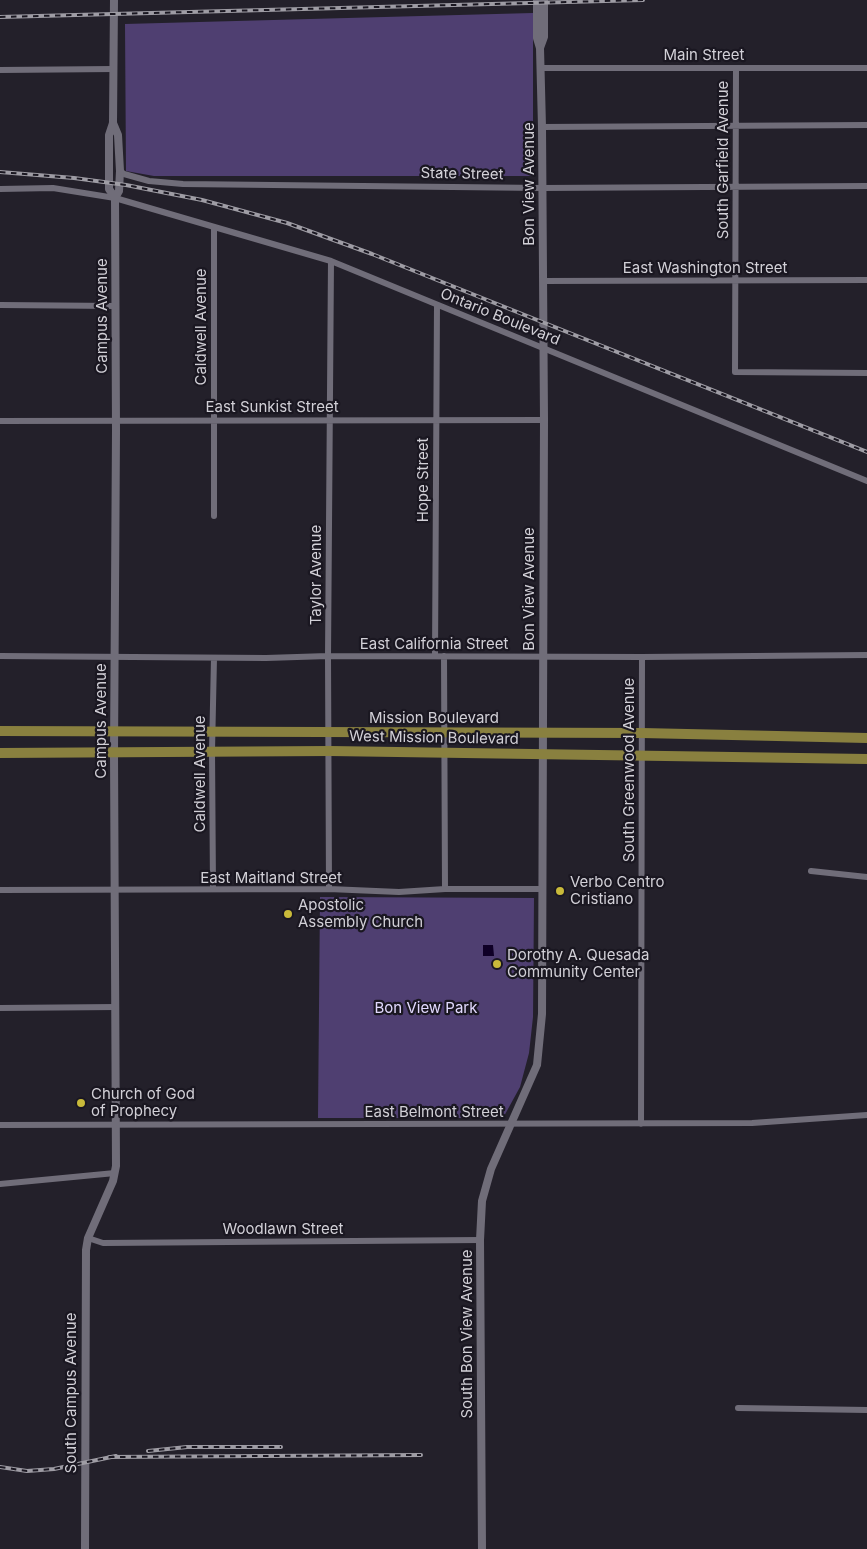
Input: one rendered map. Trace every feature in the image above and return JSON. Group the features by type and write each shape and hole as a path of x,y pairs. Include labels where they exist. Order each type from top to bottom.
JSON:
{"main road":[{"name":"Mission Boulevard","path":"0,732 642,733 867,738"},
{"name":"West Mission Boulevard","path":"0,753 330,751 867,759"}],"street":[{"name":"Campus Avenue","path":"114,0 113,123 109,135 109,189 115,198"},
{"name":"Bon View Avenue","path":"511,1124 537,1065 542,1014 544,420 542,126 537,0"},
{"name":"Bon View Avenue","path":"540,48 544,37 544,0"},
{"name":"Main Street","path":"541,68 867,68"},
{"name":"South Garfield Avenue","path":"736,68 735,372 867,374"},
{"path":"0,70 114,69"},
{"name":"Campus Avenue","path":"88,1238 115,1173 115,198 119,191 120,171 118,135 113,123"},
{"path":"542,126 736,127 867,125"},
{"name":"State Street","path":"120,171 124,174 149,181 183,184 542,188 867,186"},
{"name":"Ontario Boulevard","path":"0,189 53,188 115,198 331,261 867,481"},
{"name":"Caldwell Avenue","path":"214,228 214,516"},
{"name":"Taylor Avenue","path":"329,889 330,732 328,656 331,261"},
{"name":"East Washington Street","path":"543,281 867,280"},
{"path":"0,305 116,306"},
{"name":"Hope Street","path":"435,656 437,305"},
{"name":"East Sunkist Street","path":"0,421 544,420"},
{"name":"East California Street","path":"0,656 266,658 328,656 642,657 867,655"},
{"path":"444,656 445,889"},
{"name":"South Greenwood Avenue","path":"641,1124 642,657"},
{"name":"Caldwell Avenue","path":"213,889 212,732 214,658"},
{"path":"810,871 867,877"},
{"name":"East Maitland Street","path":"0,890 329,889 391,892 445,889 542,889"},
{"path":"0,1008 116,1007"},
{"name":"East Belmont Street","path":"0,1125 758,1123 867,1115"},
{"name":"South Bon View Avenue","path":"482,1549 480,1240 482,1201 491,1169 511,1124"},
{"path":"0,1184 115,1173"},
{"name":"Woodlawn Street","path":"88,1238 103,1243 480,1240"},
{"name":"South Campus Avenue","path":"84,1549 86,1261 88,1238"},
{"path":"738,1408 867,1410"}],"green space":[{"path":"533,13 533,174 531,176 154,176 126,171 125,24"},
{"name":"Bon View Park","path":"320,897 534,898 533,1017 529,1053 520,1087 503,1118 318,1118"}],"shaded area":[{"path":"483,945 493,945 494,956 483,956"}],"railway":[{"path":"0,17 643,0"},
{"path":"0,172 74,178 126,185 202,200 287,223 372,254 867,452"},
{"path":"148,1451 187,1447 281,1447"},
{"path":"109,1457 421,1455"},
{"path":"0,1467 27,1471 54,1469 116,1456"}],"place":[{"name":"Verbo Centro Cristiano","path":"560,891"},
{"name":"Apostolic Assembly Church","path":"288,914"},
{"name":"Dorothy A. Quesada Community Center","path":"497,964"},
{"name":"Church of God of Prophecy","path":"81,1103"}]}
